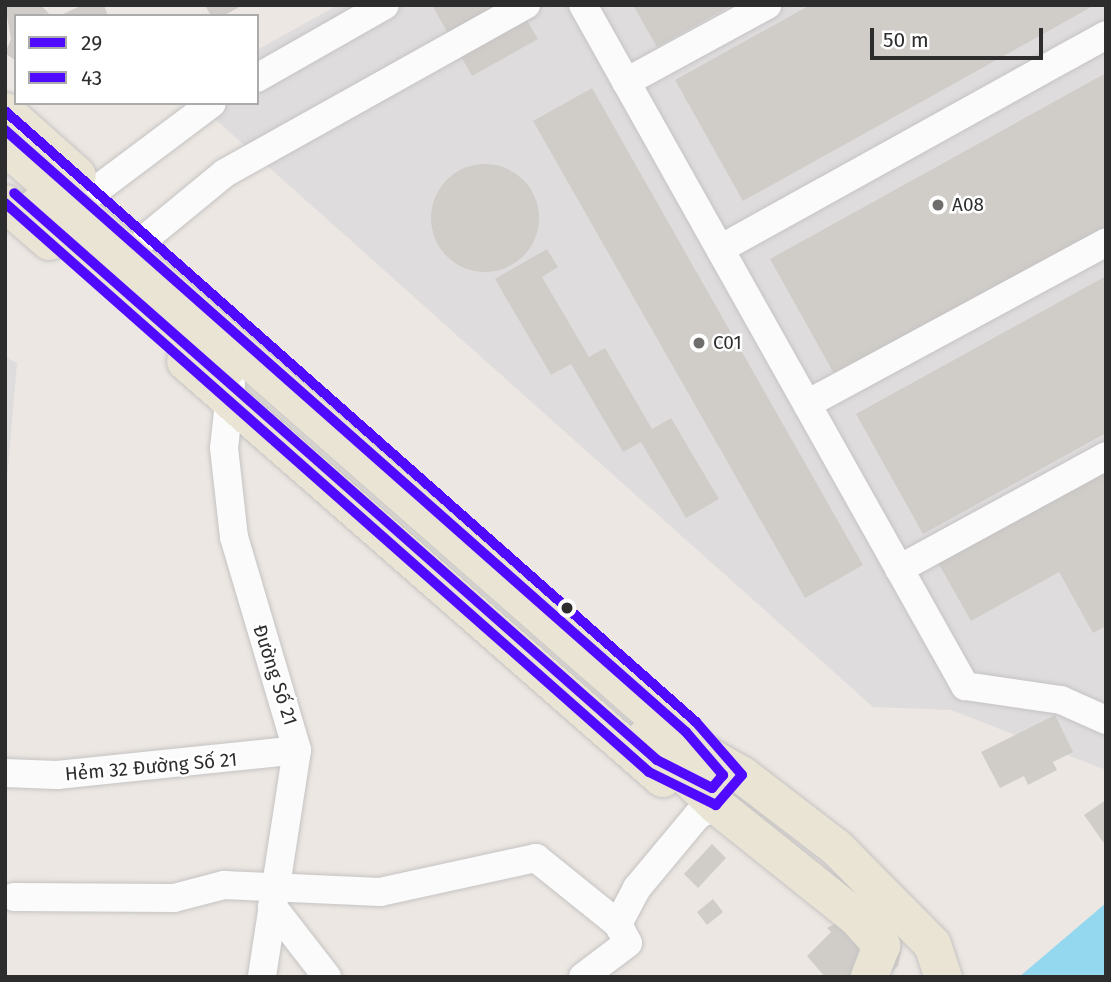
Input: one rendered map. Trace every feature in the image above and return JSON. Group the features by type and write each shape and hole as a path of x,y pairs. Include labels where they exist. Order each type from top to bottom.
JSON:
{"main road":[{"path":"5,111 67,213"},
{"path":"5,146 67,213 121,260 696,722 742,775 885,892 932,944 943,977"},
{"path":"5,177 67,213 121,260 230,387 649,772 716,805 856,917 881,945 869,977"},
{"path":"5,203 67,213"},
{"path":"716,805 742,775"}],"street":[{"path":"259,77 385,5"},
{"path":"121,260 225,173 527,5"},
{"path":"583,5 965,686 1061,700 1099,709"},
{"path":"626,82 767,5"},
{"path":"720,249 1106,36"},
{"path":"67,213 209,105"},
{"path":"807,404 1106,242"},
{"name":"Đường Số 21","path":"230,387 224,448 234,537 297,750 262,977"},
{"path":"899,569 1106,456"},
{"name":"Hẻm 32 Đường Số 21","path":"5,773 57,775 297,750"},
{"path":"618,924 663,857 697,816 716,805"},
{"path":"14,897 174,898 224,885 274,897 380,892 537,858 618,924 628,943 583,977"},
{"path":"274,897 327,977"}],"shaded area":[{"path":"338,5 1106,5 1106,770 951,710 873,707 199,105 259,105 259,49"},
{"path":"5,357 17,363 5,502"}],"water":[{"path":"1106,903 1106,977 1019,977"}],"building":[{"path":"5,5 41,5 49,14 14,14 14,60 5,53 11,39"},
{"path":"82,5 104,5 107,14 63,14"},
{"path":"205,5 243,5 227,14 210,14"},
{"path":"432,5 518,5 538,39 472,76"},
{"path":"633,5 732,5 657,47"},
{"path":"810,5 1095,5 743,201 675,80"},
{"path":"1106,73 1106,231 837,379 770,259"},
{"name":"C01","path":"592,88 863,565 805,598 533,121"},
{"path":"485,164 506,168 523,180 535,197 539,218 535,239 523,256 506,268 485,272 464,268 447,256 435,239 431,218 435,197 447,180 464,168"},
{"path":"547,249 558,267 542,277 589,357 605,348 652,429 671,418 719,499 686,518 641,442 623,452 571,364 551,375 495,279"},
{"path":"1106,276 1106,433 923,534 856,414"},
{"path":"1106,468 1106,626 1093,633 1059,572 971,621 937,561"},
{"path":"1055,715 1073,752 1053,762 1057,770 1028,785 1024,776 1000,788 981,752"},
{"path":"1106,800 1106,846 1084,815"},
{"path":"712,844 726,858 698,888 684,874"},
{"path":"713,899 723,912 707,925 697,912"},
{"path":"867,906 902,946 898,966 886,977 825,977 807,956 831,932 827,928"}],"transit line":[{"name":"29","path":"5,111 696,722 742,775 716,805 649,772 5,203"},
{"name":"43","path":"5,130 686,732 723,775 712,788 657,760 14,193"}],"place":[{"name":"A08","path":"938,205"},
{"name":"C01","path":"699,343"}]}
